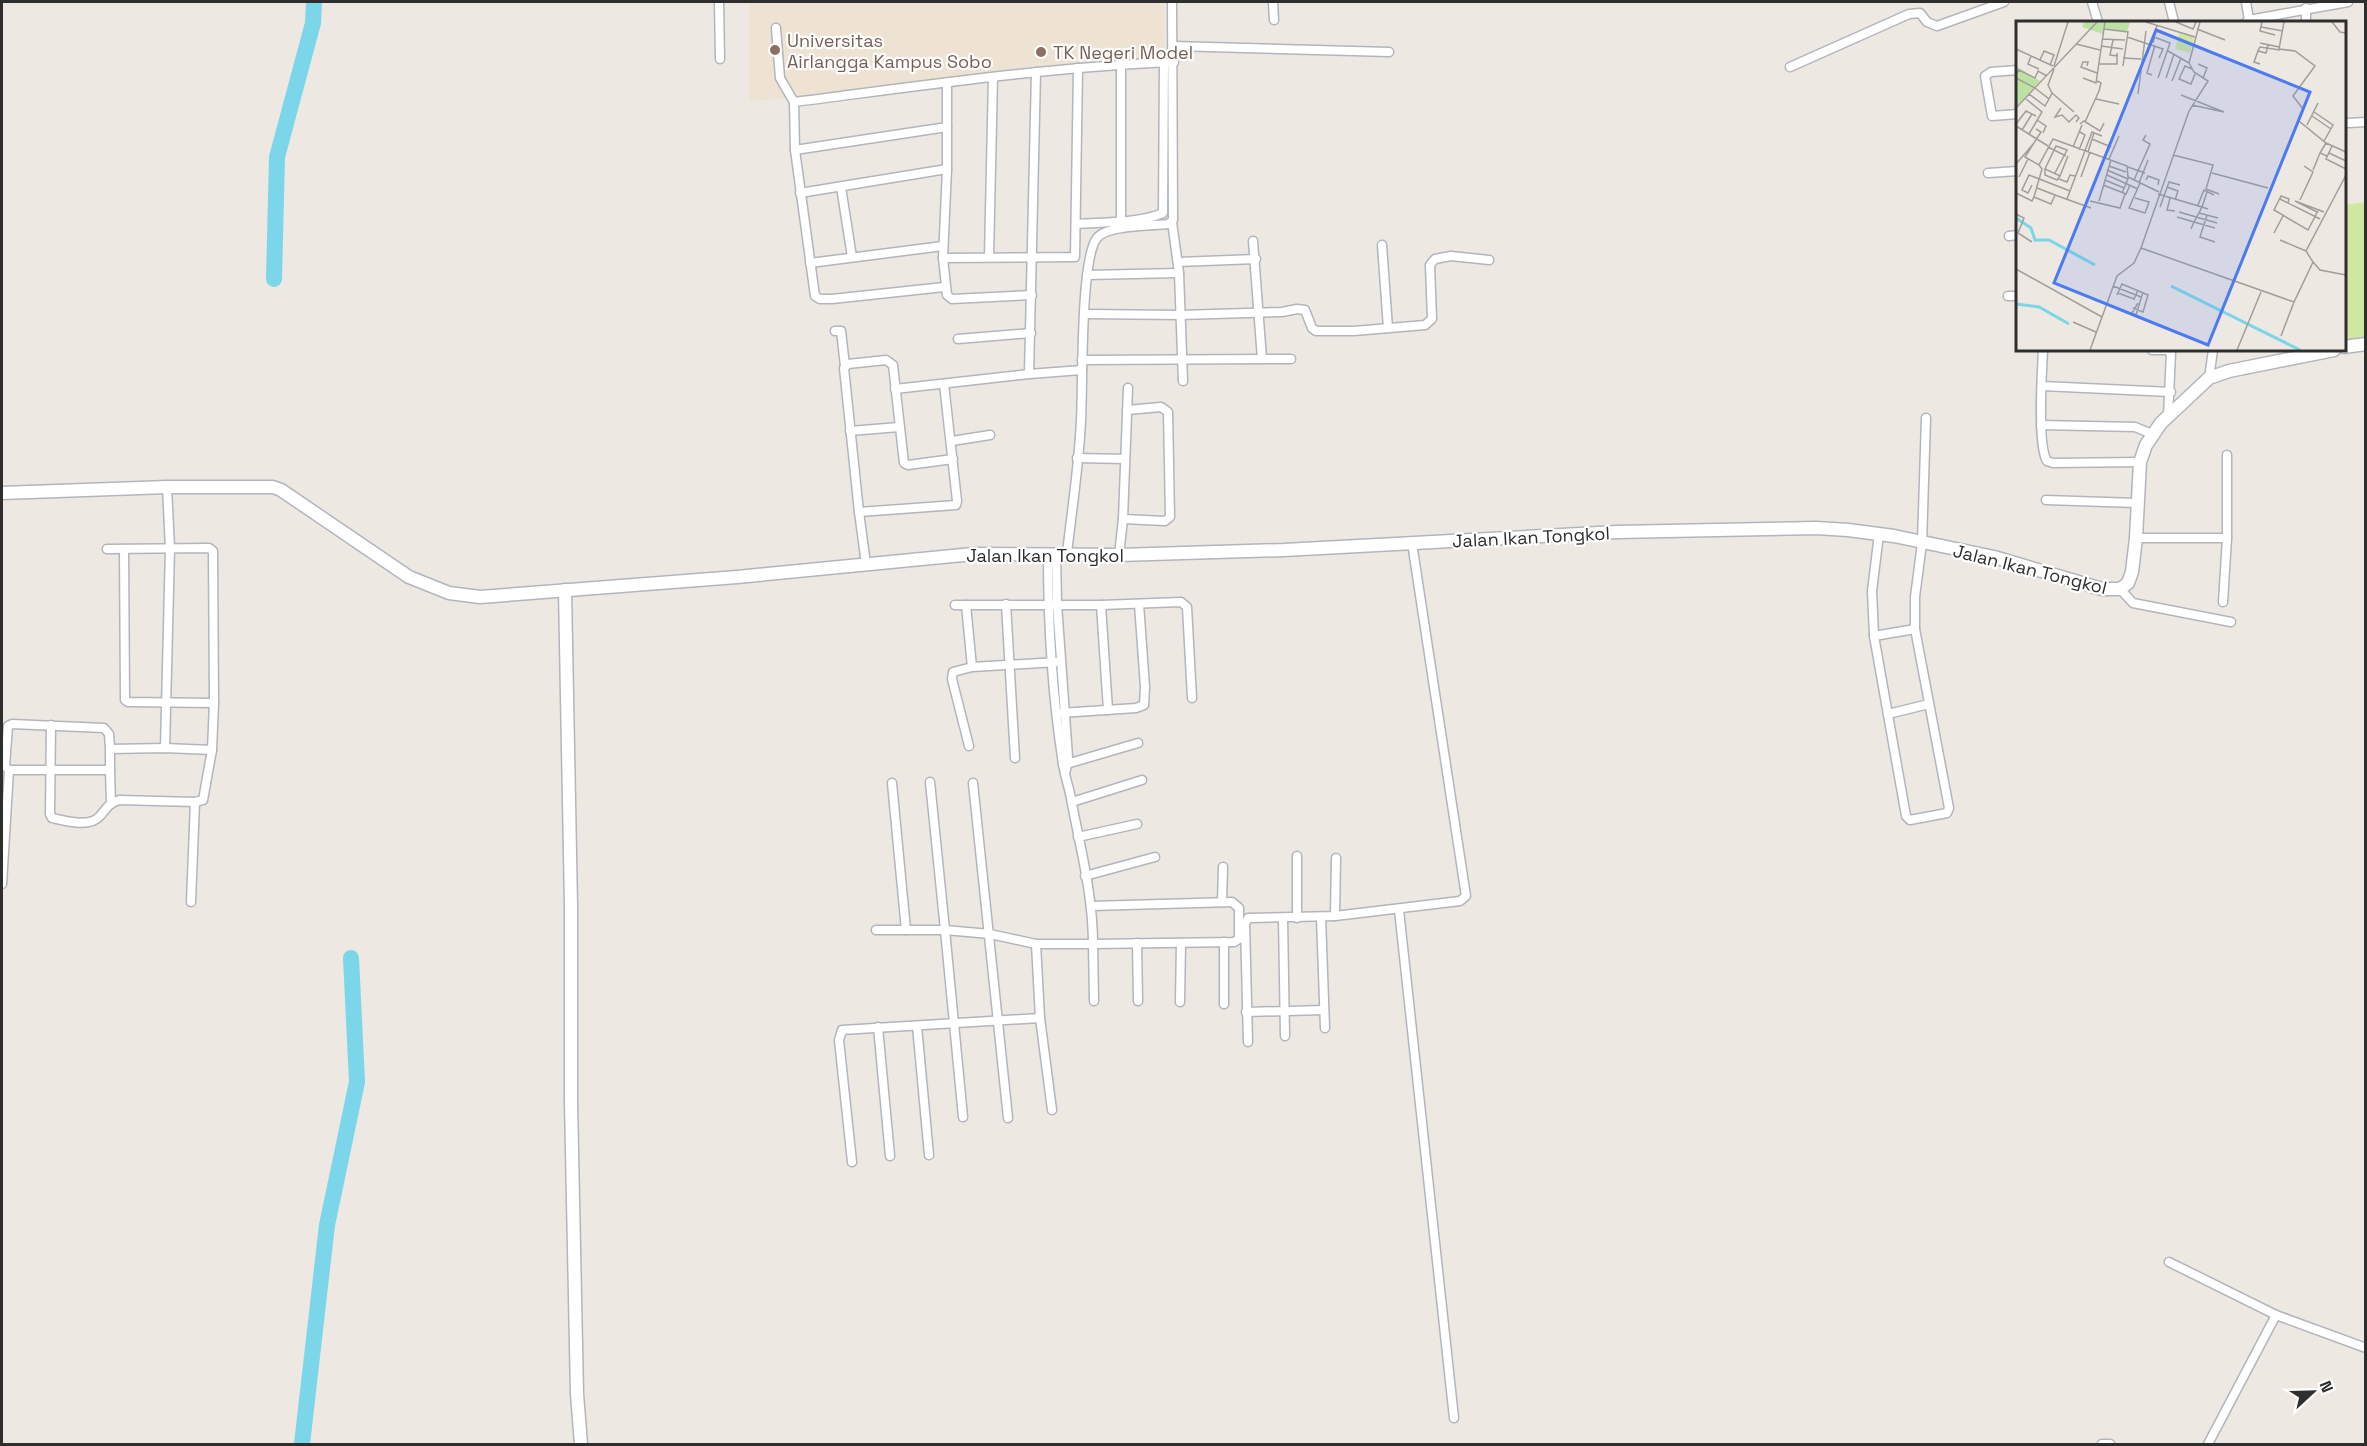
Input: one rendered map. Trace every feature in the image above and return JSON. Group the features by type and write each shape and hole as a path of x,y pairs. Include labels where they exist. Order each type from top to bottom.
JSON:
{"street":[{"path":"719,2 720,59"},
{"path":"1172,2 1174,62 1174,214 1172,222 1179,273 1183,381"},
{"path":"1273,2 1274,20"},
{"path":"1790,67 1909,14 1920,13 1928,22 1937,26 2004,2"},
{"path":"2092,2 2098,21"},
{"path":"2169,2 2174,21"},
{"path":"2246,2 2247,21 2306,8 2348,2"},
{"path":"2306,8 2306,21"},
{"path":"776,28 780,78 794,102 795,150 815,294 820,299 944,287"},
{"path":"1173,46 1389,52"},
{"path":"1077,224 1156,216 1162,213 1164,62"},
{"path":"794,102 1036,72 1121,64 1174,62"},
{"path":"1121,64 1121,220"},
{"path":"943,258 1075,257 1078,68"},
{"path":"2016,70 1991,72 1985,76 1992,116 2016,114"},
{"path":"1029,374 1036,72"},
{"path":"989,257 993,77"},
{"path":"947,83 947,169 943,246 944,287 947,295 952,299 1032,295"},
{"path":"2348,123 2366,122"},
{"path":"795,150 947,127"},
{"path":"800,193 947,169"},
{"path":"1988,173 2016,171"},
{"path":"841,187 852,257"},
{"path":"1094,1001 1091,906 1065,767 1052,604 1057,553 1077,458 1081,421 1087,275 1094,243 1102,233 1172,222"},
{"path":"1253,241 1262,359"},
{"path":"1382,245 1388,328"},
{"path":"810,263 943,246"},
{"path":"1085,314 1180,315 1258,313 1297,309 1305,310 1312,328 1317,331 1354,331 1425,325 1430,322 1430,265 1435,259 1451,256 1489,260"},
{"path":"1178,262 1256,260"},
{"path":"1087,275 1179,273"},
{"path":"2008,296 2016,296"},
{"path":"835,331 841,331 866,564"},
{"path":"958,339 1031,333"},
{"path":"2346,347 2366,344"},
{"path":"2043,351 2042,425 2044,457 2047,461 2053,463 2140,462"},
{"path":"2168,351 2171,353 2171,392 2168,417"},
{"path":"2209,378 2212,351"},
{"name":"Jalan Ikan Tongkol","path":"2,493 167,487 273,487 281,490 419,583 449,593 502,597 973,554 1119,555 1284,550 1617,532 1833,528 1880,534 2024,564 2102,589 2120,589 2128,583 2132,572 2140,462 2152,434 2209,378 2229,371 2329,351"},
{"path":"895,389 1029,374 1082,365 1182,359 1291,359"},
{"path":"845,366 886,360 893,365 902,461 905,465 953,459"},
{"path":"859,512 953,507 957,501 944,384"},
{"path":"2042,386 2171,392"},
{"path":"1119,555 1123,519 1128,388"},
{"path":"1123,519 1165,521 1170,517 1168,412 1161,407 1127,410"},
{"path":"1880,534 1872,591 1874,636 1906,816 1910,820 1942,815 1947,813 1949,808 1915,628 1915,597 1922,543 1926,418"},
{"path":"2042,425 2135,427 2152,434"},
{"path":"850,431 899,428"},
{"path":"952,441 990,435"},
{"path":"2223,602 2227,538 2227,454"},
{"path":"1077,458 1125,459"},
{"path":"165,748 170,548 167,487"},
{"path":"2046,500 2136,503"},
{"path":"2136,538 2227,538"},
{"path":"1248,1042 1246,920 1255,917 1321,917 1399,910 1460,901 1466,896 1412,543"},
{"path":"51,725 51,818 90,823 98,819 111,803 119,800 202,802 212,750 213,551 209,548 107,549"},
{"path":"124,549 124,696 128,702 214,703"},
{"path":"2120,589 2133,603 2231,622"},
{"path":"565,590 576,1383 581,1444"},
{"path":"955,605 1101,605 1181,602 1185,604 1192,698"},
{"path":"1006,604 1015,758"},
{"path":"1061,713 1136,708 1146,702 1139,604"},
{"path":"966,605 972,667"},
{"path":"1101,605 1108,710"},
{"path":"1874,636 1915,628"},
{"path":"969,746 952,675 955,670 1057,662"},
{"path":"1888,714 1929,704"},
{"path":"2,884 9,770 5,766 9,725 104,728 109,734 111,803"},
{"path":"1065,767 1138,744"},
{"path":"110,749 212,750"},
{"path":"9,770 110,770"},
{"path":"1072,802 1142,780"},
{"path":"892,783 906,930"},
{"path":"930,783 963,1117"},
{"path":"973,783 1008,1118"},
{"path":"191,902 195,802"},
{"path":"1078,837 1137,824"},
{"path":"1297,856 1297,918"},
{"path":"1085,876 1155,857"},
{"path":"1335,916 1336,858"},
{"path":"1222,902 1223,867"},
{"path":"876,930 945,930 990,934 1036,944 1234,942 1239,939 1239,908 1232,902 1091,906"},
{"path":"1399,910 1454,1418"},
{"path":"1321,917 1325,1028"},
{"path":"1283,918 1285,1036"},
{"path":"1224,942 1224,1004"},
{"path":"1137,943 1138,1001"},
{"path":"1180,1002 1181,943"},
{"path":"1036,944 1040,1018 1053,1110"},
{"path":"1246,1012 1324,1010"},
{"path":"852,1162 839,1035 842,1030 1040,1018"},
{"path":"917,1026 929,1155"},
{"path":"878,1027 891,1156"},
{"path":"2169,1262 2276,1315 2366,1348"},
{"path":"2208,1444 2276,1315"},
{"path":"2102,1444 2110,1444"}],"shaded area":[{"path":"749,2 1164,2 1165,56 1051,66 797,98 749,101"}],"green space":[{"path":"2365,202 2365,337 2346,340 2346,205"}],"waterway":[{"path":"274,279 277,157 313,23 314,2"},
{"path":"302,1444 327,1225 357,1082 351,958"}],"place":[{"name":"Universitas Airlangga Kampus Sobo","path":"775,50"},
{"name":"TK Negeri Model","path":"1041,52"}]}
